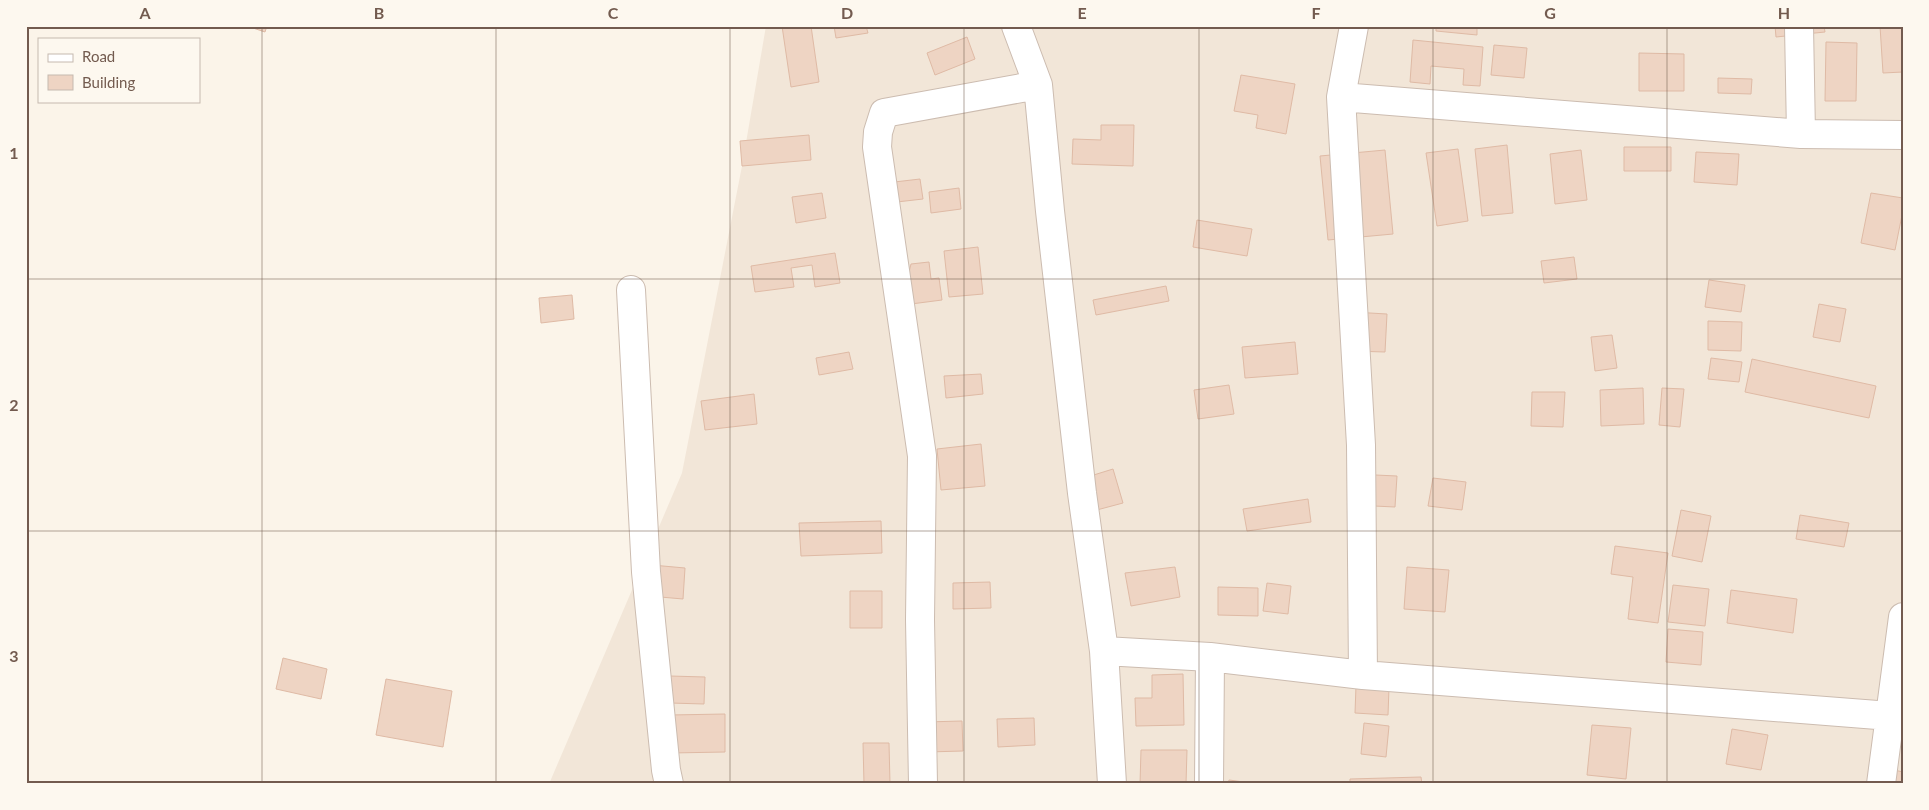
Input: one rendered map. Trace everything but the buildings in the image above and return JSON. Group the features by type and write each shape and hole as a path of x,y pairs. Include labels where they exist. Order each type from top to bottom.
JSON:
{"street":[{"path":"1016,26 1038,85 1050,211 1082,493 1104,651 1112,784"},
{"path":"1354,26 1341,97 1361,445 1363,675"},
{"path":"1799,26 1801,134"},
{"path":"923,784 920,620 922,456 877,147 878,132 884,113 1038,85"},
{"path":"1341,97 1801,134 1903,135"},
{"path":"631,290 646,572 669,784"},
{"path":"1881,784 1897,716 1903,616"},
{"path":"1104,651 1210,657 1363,675 1897,716"},
{"path":"1209,784 1210,657"}],"shaded area":[{"path":"766,26 1903,26 1903,784 549,784 682,473 742,166"}]}
